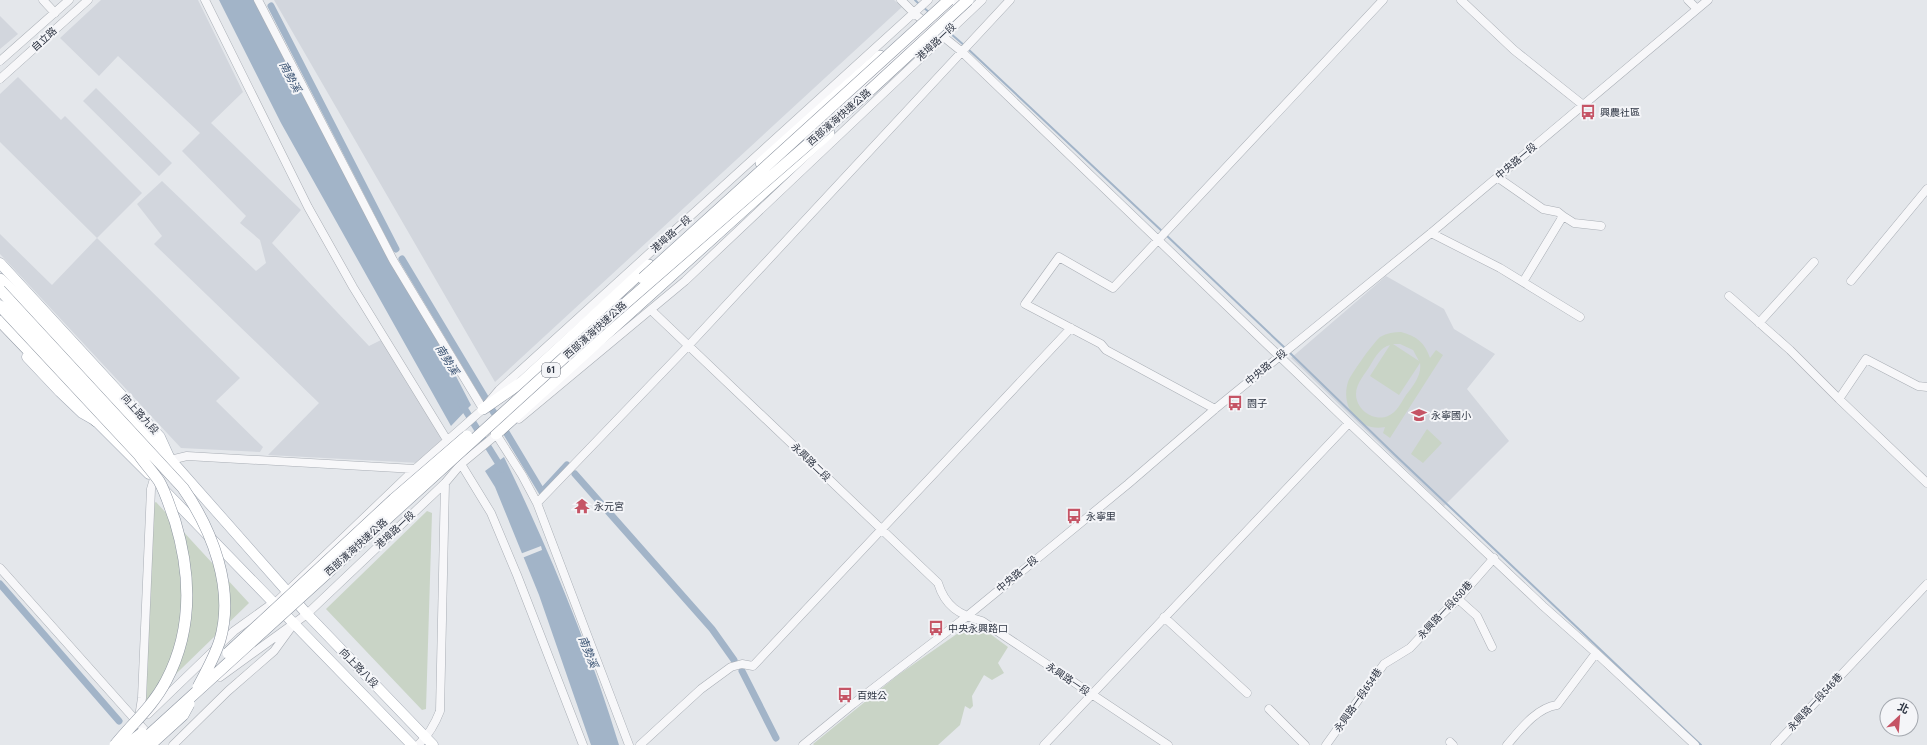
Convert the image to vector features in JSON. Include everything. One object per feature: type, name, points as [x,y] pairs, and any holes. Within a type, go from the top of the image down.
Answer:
[{"type":"highway","name":"西部濱海快速公路","points":[[127,745],[394,499],[500,408],[949,0]]},
{"type":"highway","name":"西部濱海快速公路","points":[[138,745],[589,335],[867,93],[968,0]]},
{"type":"highway","points":[[483,409],[522,382],[867,67],[901,39],[915,31]]},
{"type":"highway","points":[[496,434],[839,124],[867,93]]},
{"type":"highway","points":[[0,283],[37,316],[170,459]]},
{"type":"highway","points":[[0,283],[183,488],[199,512],[216,553],[222,578],[224,599],[220,640],[183,715],[151,742]]},
{"type":"highway","points":[[0,306],[139,455],[159,482],[169,502],[184,556],[188,591],[187,611],[179,650],[166,681],[147,710],[115,745]]},
{"type":"highway","points":[[0,320],[96,421]]},
{"type":"main road","name":"向上路九段","points":[[0,263],[160,437],[170,459],[286,590]]},
{"type":"main road","points":[[0,297],[112,416],[150,449],[170,459]]},
{"type":"main road","points":[[0,327],[60,392],[82,413],[96,421],[273,603]]},
{"type":"main road","points":[[74,375],[96,421]]},
{"type":"main road","name":"向上路八段","points":[[286,590],[426,743]]},
{"type":"main road","name":"向上路八段","points":[[273,603],[412,745]]},
{"type":"street","points":[[43,0],[55,13]]},
{"type":"street","name":"自立路","points":[[0,61],[69,0]]},
{"type":"street","name":"自立路","points":[[0,79],[88,0]]},
{"type":"street","points":[[205,0],[308,207],[353,287],[447,440]]},
{"type":"street","points":[[258,0],[393,260],[483,409]]},
{"type":"street","points":[[902,0],[914,14],[931,25],[961,50],[1349,423],[1494,558],[1543,606],[1695,745]]},
{"type":"street","name":"港埠路一段","points":[[144,745],[151,742],[207,686],[243,644],[273,603],[286,590],[415,469],[483,409],[499,390],[928,0]]},
{"type":"street","name":"港埠路一段","points":[[415,469],[434,466],[469,446],[543,381],[959,0]]},
{"type":"street","name":"港埠路一段","points":[[207,686],[307,614],[445,483],[462,464],[496,434],[530,411],[651,310],[700,266],[982,0]]},
{"type":"street","points":[[537,503],[689,345],[961,50],[1010,0]]},
{"type":"street","points":[[1215,408],[1106,350],[1101,344],[1026,304],[1059,257],[1113,288],[1158,238],[1383,0]]},
{"type":"street","points":[[1461,0],[1514,50],[1583,105]]},
{"type":"street","points":[[1688,0],[1697,9]]},
{"type":"street","name":"中央路一段","points":[[803,745],[853,704],[966,617],[1128,484],[1215,408],[1497,178],[1708,0]]},
{"type":"street","points":[[1497,178],[1543,208],[1558,212],[1574,223],[1601,226]]},
{"type":"street","points":[[1851,281],[1927,188]]},
{"type":"street","points":[[1523,282],[1563,216]]},
{"type":"street","points":[[1431,232],[1500,268],[1580,317]]},
{"type":"street","points":[[1759,323],[1814,262]]},
{"type":"street","points":[[1729,296],[1790,350],[1839,400],[1927,483]]},
{"type":"street","name":"永興路二段","points":[[651,310],[938,583],[941,594],[947,603],[966,617]]},
{"type":"street","points":[[640,745],[701,689],[731,667],[742,664],[753,666],[881,529],[978,429],[1071,328]]},
{"type":"street","points":[[1839,400],[1866,359],[1918,386],[1927,387]]},
{"type":"street","name":"港埠路一段","points":[[496,434],[509,415],[543,381]]},
{"type":"street","points":[[1044,745],[1164,617],[1260,519],[1349,423]]},
{"type":"street","points":[[496,434],[522,475],[537,503],[629,745]]},
{"type":"street","points":[[138,724],[142,698],[151,489],[153,479],[160,465],[170,459],[187,456],[415,469]]},
{"type":"street","points":[[462,464],[490,513],[517,576],[583,745]]},
{"type":"street","points":[[440,745],[426,743],[440,710],[445,483]]},
{"type":"street","name":"永興路一段650巷","points":[[1394,658],[1410,648],[1437,618],[1458,599],[1494,558]]},
{"type":"street","points":[[0,568],[138,724],[151,742],[158,745]]},
{"type":"street","name":"永興路一段546巷","points":[[1775,745],[1927,584]]},
{"type":"street","points":[[1458,599],[1477,616],[1492,647]]},
{"type":"street","name":"港埠路一段","points":[[115,745],[234,631],[273,603]]},
{"type":"street","name":"永興路一段","points":[[966,617],[982,621],[1168,745]]},
{"type":"street","points":[[1164,617],[1247,693]]},
{"type":"street","name":"港埠路一段","points":[[174,745],[228,691],[274,651],[293,624]]},
{"type":"street","points":[[1507,745],[1527,722],[1548,706],[1557,705],[1596,653]]},
{"type":"street","name":"永興路一段654巷","points":[[1326,745],[1384,664],[1394,658]]},
{"type":"street","points":[[1268,709],[1305,745]]},
{"type":"shaded area","points":[[101,0],[198,0],[243,92],[211,123],[301,210],[272,243],[369,346],[381,340],[443,438],[420,463],[268,455],[319,403],[154,244],[162,236],[137,204],[162,181],[256,271],[266,263],[260,240],[240,223],[246,216],[182,151],[200,133],[118,56],[99,76],[60,38]]},
{"type":"shaded area","points":[[274,0],[894,0],[902,7],[495,382]]},
{"type":"shaded area","points":[[0,16],[18,34],[0,49]]},
{"type":"shaded area","points":[[18,77],[61,120],[65,116],[142,193],[97,238],[0,142],[0,94]]},
{"type":"shaded area","points":[[96,88],[172,163],[159,176],[83,101]]},
{"type":"shaded area","points":[[0,234],[52,285],[97,238],[240,378],[216,401],[263,447],[260,452],[181,448],[0,254]]},
{"type":"shaded area","name":"永寧國小","points":[[1386,276],[1444,309],[1454,329],[1495,354],[1467,389],[1509,441],[1444,506],[1291,358]]},
{"type":"green space","points":[[1401,332],[1420,341],[1426,348],[1430,358],[1436,350],[1443,355],[1390,438],[1383,433],[1385,427],[1376,428],[1367,426],[1354,416],[1349,409],[1346,391],[1348,382],[1353,373],[1377,340],[1380,337],[1390,333]],"holes":[[[1393,344],[1400,344],[1413,350],[1419,361]],[[1390,345],[1370,376],[1399,395],[1420,363],[1420,372],[1414,384],[1396,410],[1388,416],[1372,416],[1362,410],[1357,400],[1356,390],[1377,355],[1381,350]]]},
{"type":"green space","points":[[1427,429],[1442,443],[1423,463],[1411,454]]},
{"type":"green space","points":[[156,502],[249,603],[146,703],[143,702],[152,504]]},
{"type":"green space","points":[[427,511],[432,513],[426,709],[422,710],[326,609]]},
{"type":"green space","points":[[974,622],[1008,647],[998,663],[1004,673],[992,680],[984,675],[972,696],[973,706],[970,709],[965,706],[960,725],[938,745],[813,744],[898,675]]},
{"type":"water","points":[[219,0],[260,0],[471,405],[451,426],[281,123]]},
{"type":"water","points":[[504,457],[537,527],[567,599],[595,671],[619,745],[591,745],[539,595],[495,487],[485,471]]},
{"type":"pier","points":[[541,546],[542,550],[522,558],[520,554]]},
{"type":"waterway","points":[[915,0],[919,4]]},
{"type":"waterway","points":[[271,6],[396,249]]},
{"type":"waterway","points":[[923,7],[930,13]]},
{"type":"waterway","points":[[950,33],[965,46]]},
{"type":"waterway","points":[[968,49],[1163,232]]},
{"type":"waterway","points":[[1166,235],[1285,348]]},
{"type":"waterway","points":[[402,259],[486,399]]},
{"type":"waterway","points":[[1289,352],[1394,454],[1701,745]]},
{"type":"waterway","name":"南勢溪","points":[[461,403],[502,469]]},
{"type":"waterway","points":[[490,407],[497,417]]},
{"type":"waterway","points":[[506,432],[542,492],[567,465]]},
{"type":"waterway","points":[[575,474],[712,629],[734,660]]},
{"type":"waterway","points":[[0,584],[119,721]]},
{"type":"waterway","points":[[742,671],[776,738]]},
{"type":"place","name":"興農社區","points":[[1588,112]]},
{"type":"place","name":"園子","points":[[1235,403]]},
{"type":"place","name":"永寧國小","points":[[1419,415]]},
{"type":"place","name":"永元宮","points":[[582,506]]},
{"type":"place","name":"永寧里","points":[[1074,516]]},
{"type":"place","name":"中央永興路口","points":[[936,628]]},
{"type":"place","name":"百姓公","points":[[845,695]]}]
